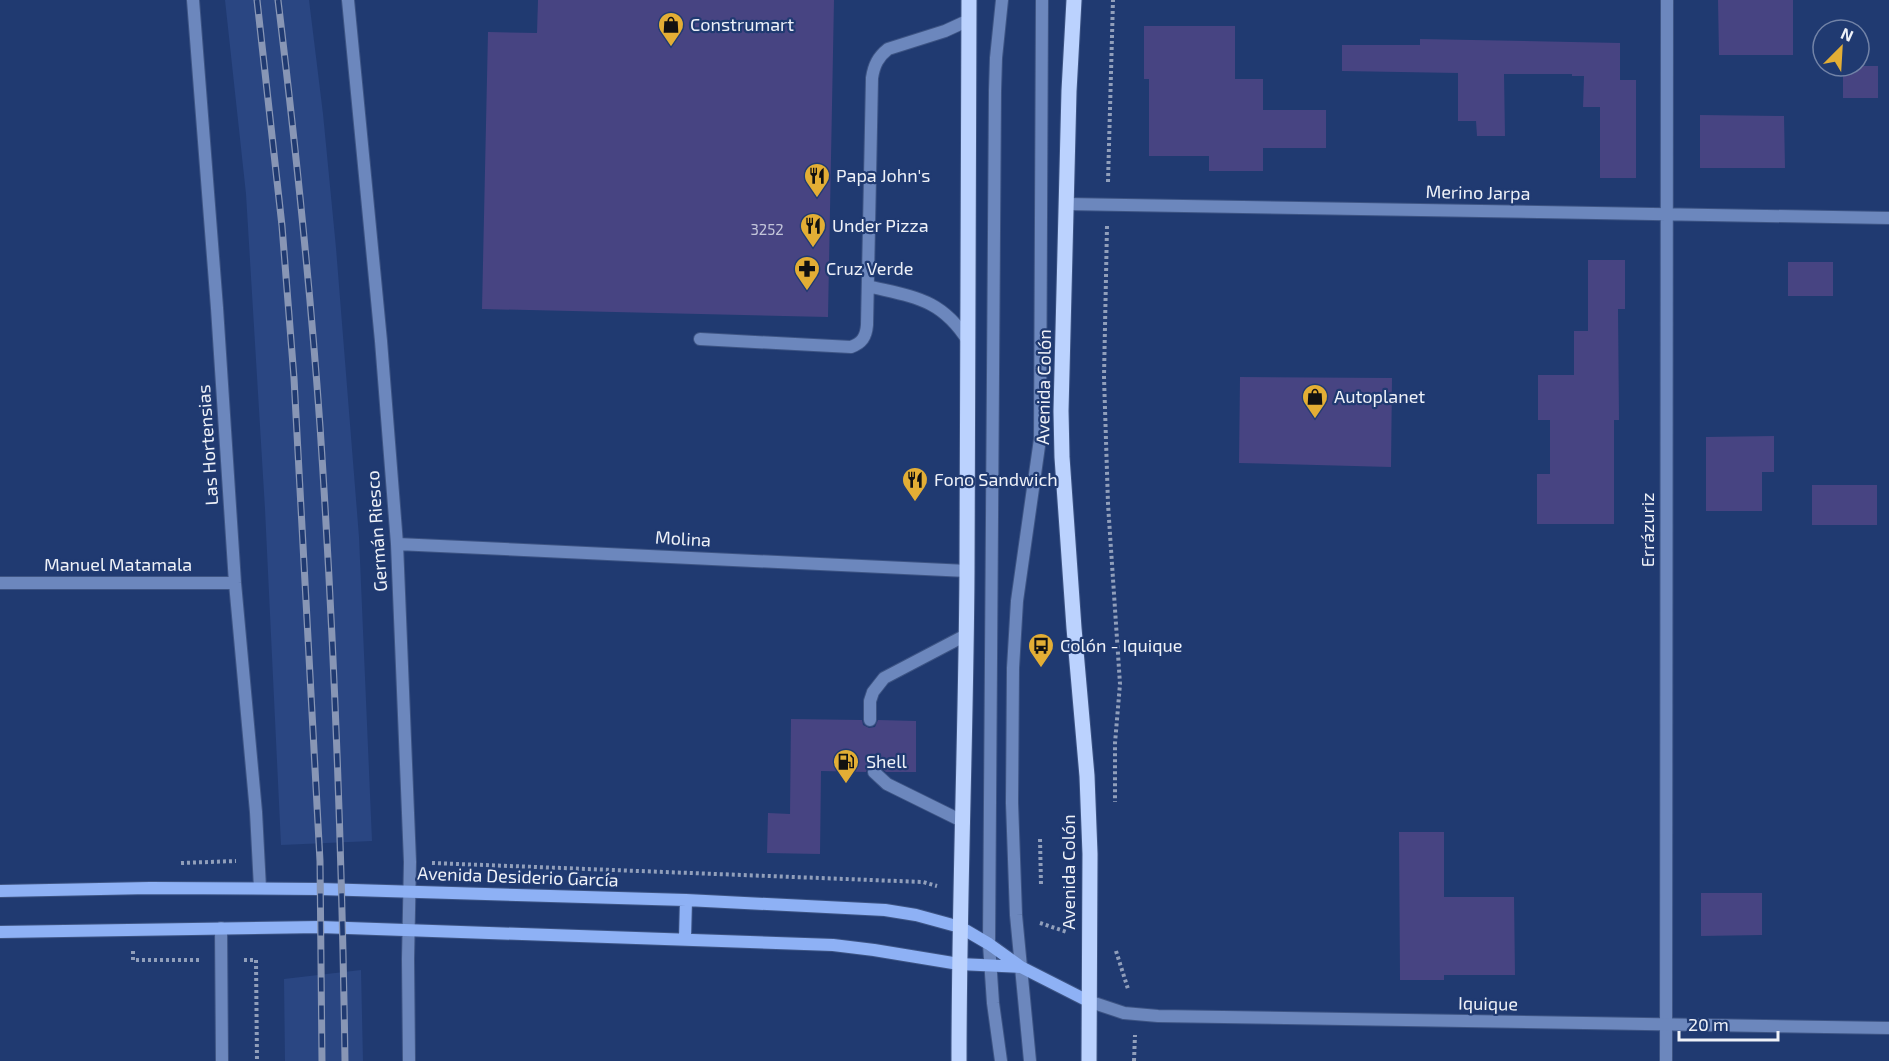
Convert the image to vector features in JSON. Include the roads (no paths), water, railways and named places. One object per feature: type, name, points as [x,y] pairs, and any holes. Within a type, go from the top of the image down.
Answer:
[{"type":"main road","points":[[959,1061],[967,571],[969,0]]},
{"type":"main road","name":"Avenida Colón","points":[[1074,0],[1069,91],[1061,411],[1074,628],[1087,776],[1090,854],[1089,1061]]},
{"type":"main road","name":"Avenida Desiderio García","points":[[0,891],[260,888],[686,900],[875,909],[916,915],[960,927],[989,944],[1021,968],[1088,1001]]},
{"type":"main road","points":[[685,939],[686,900]]},
{"type":"main road","name":"Avenida Desiderio García","points":[[0,932],[320,927],[410,929],[833,945],[959,964],[1021,968]]},
{"type":"street","name":"Las Hortensias","points":[[193,0],[235,583],[248,706],[260,888]]},
{"type":"street","name":"Germán Riesco","points":[[348,0],[379,317],[397,544],[410,862],[409,1061]]},
{"type":"street","points":[[1001,1061],[989,966],[989,944],[995,91],[1002,0]]},
{"type":"street","points":[[1030,1061],[1016,923],[1013,837],[1013,668],[1018,591],[1040,439],[1042,0]]},
{"type":"street","name":"Errázuriz","points":[[1666,1061],[1667,0]]},
{"type":"street","points":[[700,339],[850,347],[863,340],[867,333],[874,66],[888,49],[945,32],[969,20]]},
{"type":"street","name":"Merino Jarpa","points":[[1066,204],[1889,218]]},
{"type":"street","points":[[868,286],[929,302],[950,318],[968,341]]},
{"type":"street","name":"Molina","points":[[397,544],[967,571]]},
{"type":"street","name":"Manuel Matamala","points":[[0,583],[235,583]]},
{"type":"street","points":[[870,720],[870,701],[873,692],[884,678],[966,635]]},
{"type":"street","points":[[874,772],[887,784],[964,822]]},
{"type":"street","points":[[221,928],[222,1061]]},
{"type":"street","name":"Iquique","points":[[1088,1001],[1136,1014],[1665,1026],[1889,1028]]},
{"type":"railway","points":[[257,0],[282,226],[294,378],[320,861],[322,1061]]},
{"type":"railway","points":[[278,0],[302,212],[320,426],[337,743],[345,1061]]},
{"type":"place","name":"Construmart","points":[[671,48]]},
{"type":"place","name":"Papa John's","points":[[817,199]]},
{"type":"place","name":"Under Pizza","points":[[813,249]]},
{"type":"place","name":"Cruz Verde","points":[[807,292]]},
{"type":"place","name":"Autoplanet","points":[[1315,420]]},
{"type":"place","name":"Fono Sandwich","points":[[915,503]]},
{"type":"place","name":"Colón - Iquique","points":[[1041,669]]},
{"type":"place","name":"Shell","points":[[846,785]]}]
